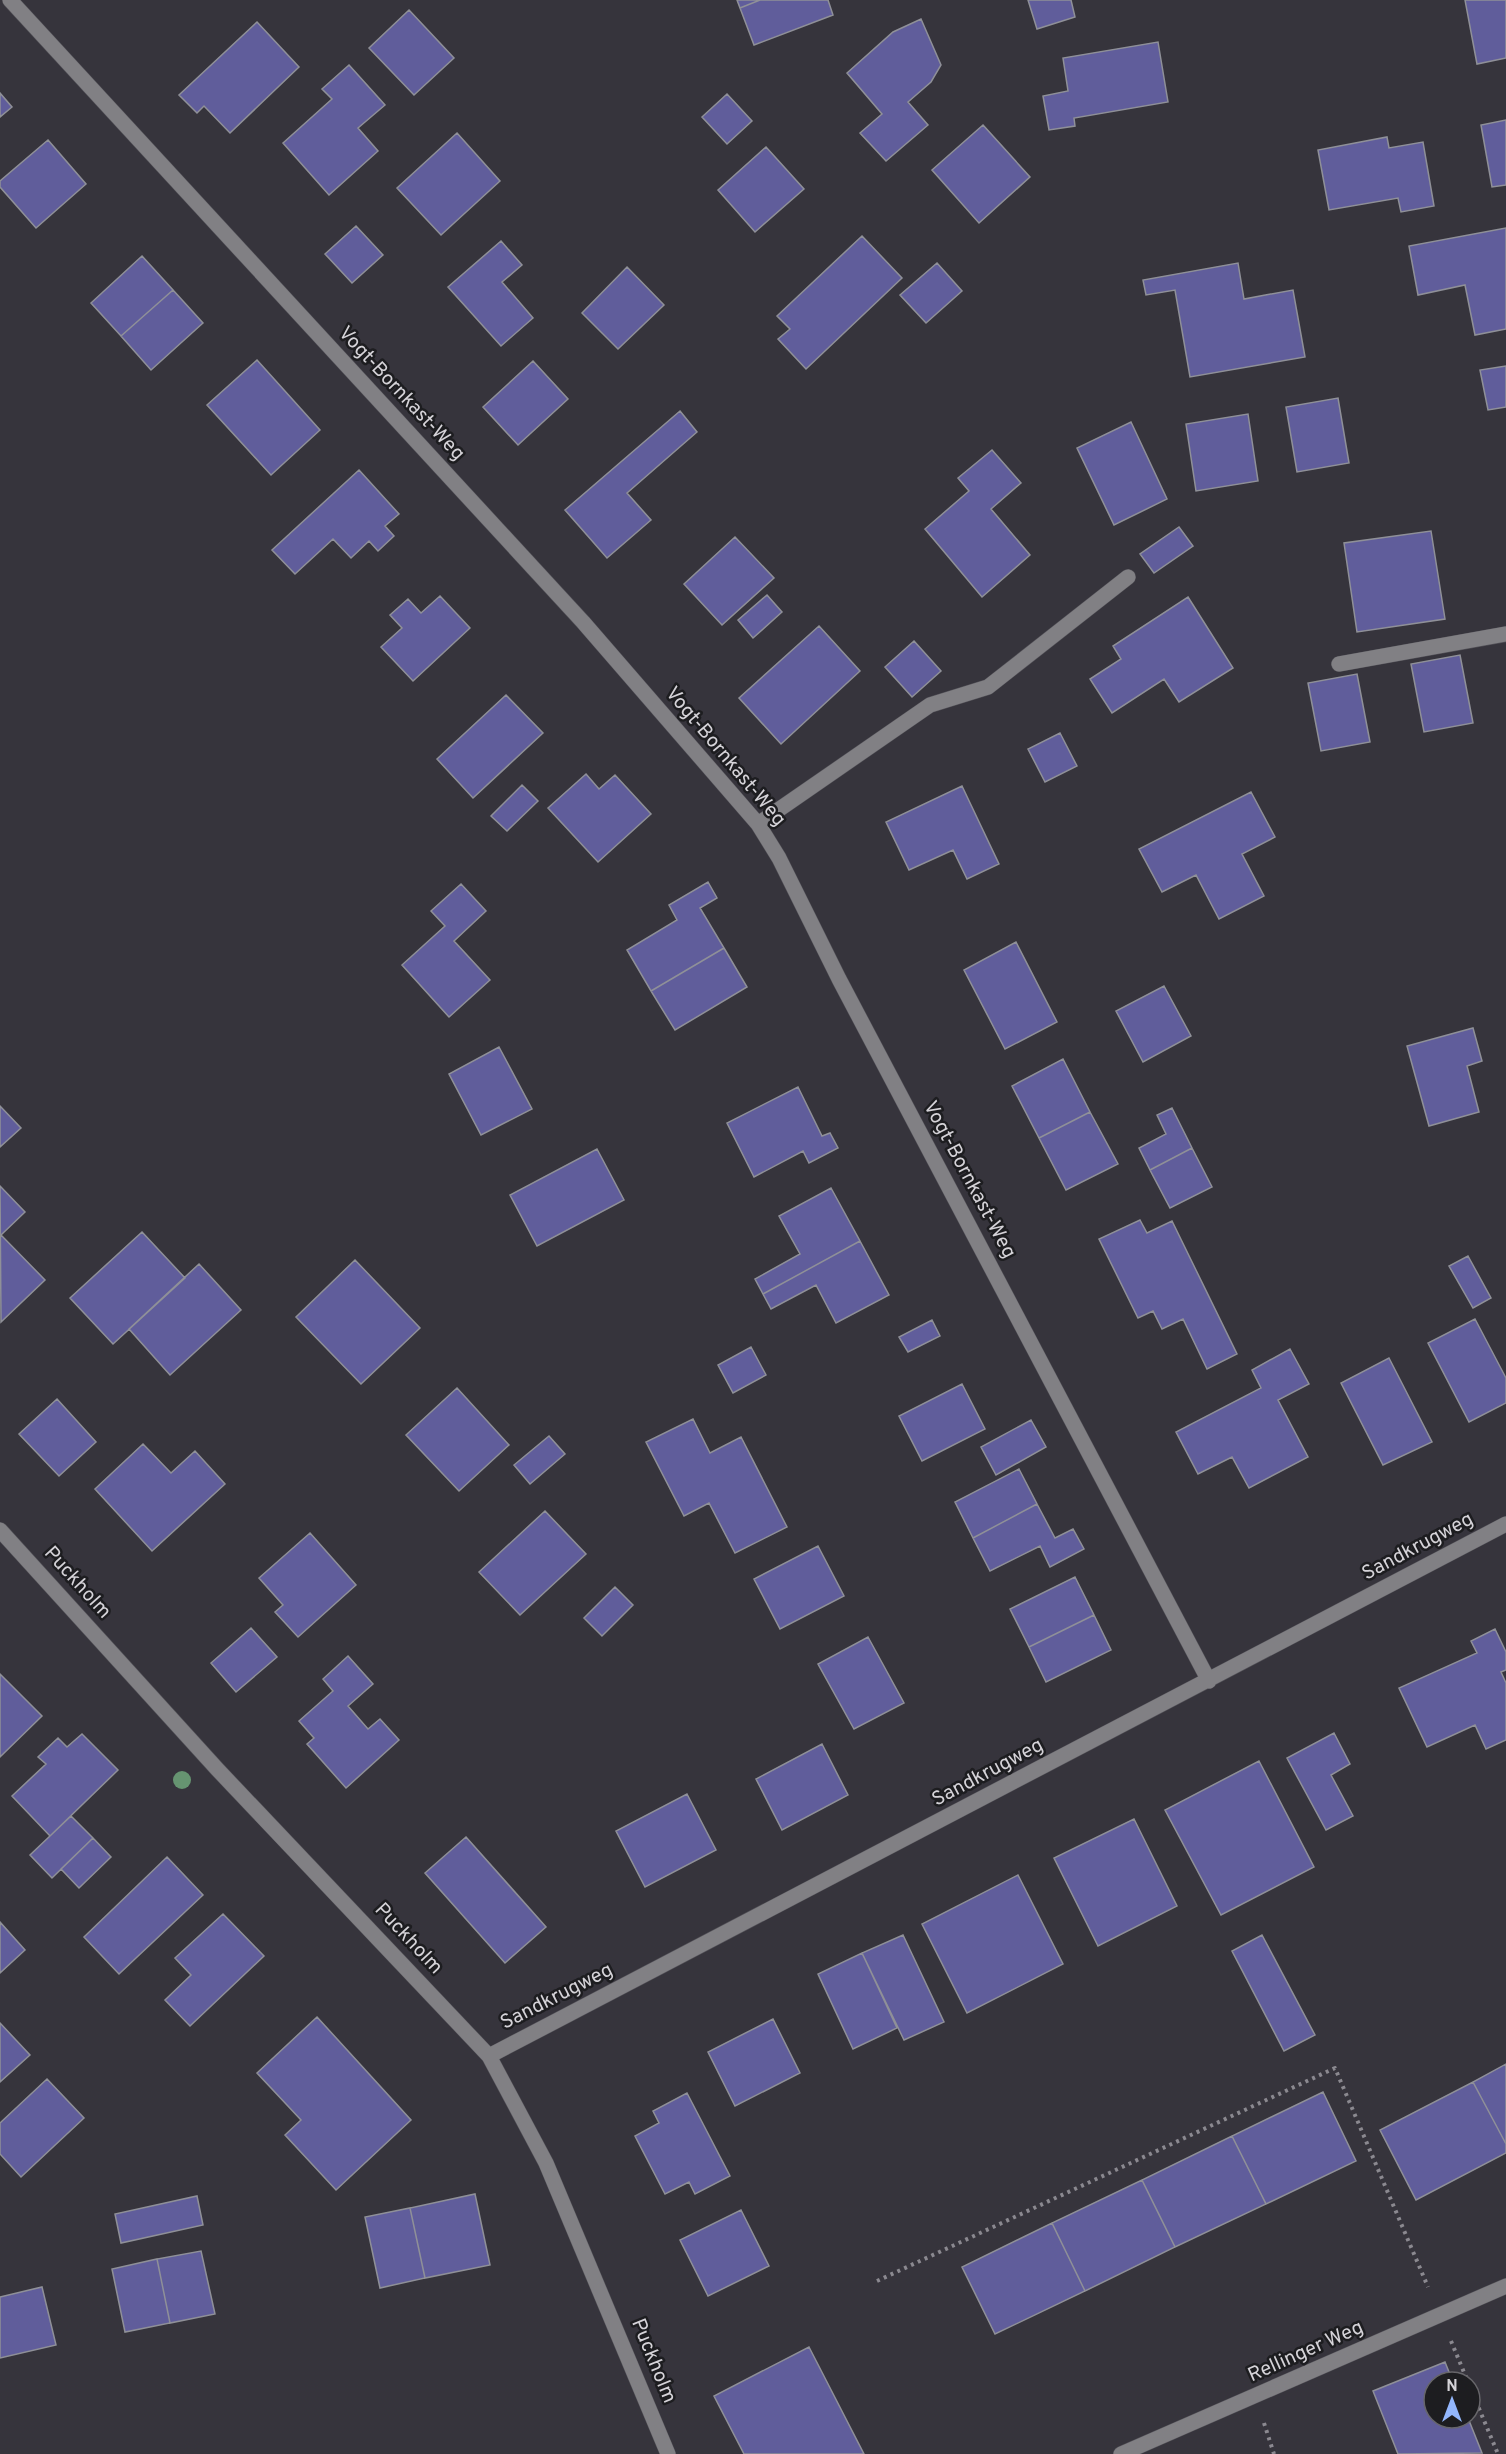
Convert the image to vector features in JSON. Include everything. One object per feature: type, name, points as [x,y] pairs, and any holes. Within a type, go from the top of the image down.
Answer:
[{"type":"street","name":"Vogt-Bornkast-Weg","points":[[10,0],[583,622],[758,824],[779,858],[839,979],[1209,1681]]},
{"type":"street","points":[[758,824],[930,705],[988,687],[1128,577]]},
{"type":"street","points":[[1339,664],[1506,634]]},
{"type":"street","name":"Sandkrugweg","points":[[489,2056],[1506,1524]]},
{"type":"street","name":"Puckholm","points":[[0,1530],[218,1770],[489,2056],[546,2163],[668,2454]]},
{"type":"street","name":"Rellinger Weg","points":[[1121,2454],[1506,2286]]},
{"type":"path","points":[[877,2281],[1335,2068],[1463,2370]]},
{"type":"path","points":[[1482,2416],[1498,2454]]},
{"type":"building","points":[[737,0],[760,0],[740,8]]},
{"type":"building","points":[[760,0],[828,0],[833,15],[754,45],[740,8]]},
{"type":"building","points":[[1028,0],[1071,0],[1075,17],[1037,29]]},
{"type":"building","points":[[1465,0],[1506,0],[1506,58],[1477,64]]},
{"type":"building","points":[[409,10],[454,58],[414,95],[369,48]]},
{"type":"building","points":[[921,19],[941,65],[931,82],[908,102],[928,125],[886,161],[860,133],[882,114],[847,73],[893,32]]},
{"type":"building","points":[[257,22],[299,67],[230,133],[204,106],[197,113],[179,95]]},
{"type":"building","points":[[1158,42],[1168,102],[1074,118],[1075,126],[1049,130],[1043,96],[1068,91],[1063,58]]},
{"type":"building","points":[[349,65],[385,105],[358,128],[378,151],[329,195],[283,143],[332,99],[322,89]]},
{"type":"building","points":[[0,93],[12,107],[0,117]]},
{"type":"building","points":[[727,94],[752,121],[727,144],[702,117]]},
{"type":"building","points":[[1506,120],[1506,185],[1492,187],[1481,125]]},
{"type":"building","points":[[983,125],[1030,177],[979,223],[932,170]]},
{"type":"building","points":[[457,133],[500,181],[441,235],[397,188]]},
{"type":"building","points":[[1387,137],[1389,148],[1423,142],[1434,206],[1401,212],[1398,198],[1329,210],[1318,150]]},
{"type":"building","points":[[48,140],[86,184],[36,228],[0,187],[0,181]]},
{"type":"building","points":[[766,147],[804,189],[755,232],[718,190]]},
{"type":"building","points":[[356,226],[383,255],[352,283],[325,254]]},
{"type":"building","points":[[1506,228],[1506,329],[1475,335],[1465,285],[1418,295],[1409,246]]},
{"type":"building","points":[[862,236],[902,278],[806,369],[778,339],[790,329],[777,316]]},
{"type":"building","points":[[501,241],[522,265],[502,282],[533,318],[501,346],[448,287]]},
{"type":"building","points":[[142,256],[173,290],[121,336],[91,303]]},
{"type":"building","points":[[937,263],[962,291],[926,323],[900,295]]},
{"type":"building","points":[[1238,263],[1244,299],[1293,290],[1305,357],[1190,377],[1175,290],[1146,295],[1143,280]]},
{"type":"building","points":[[627,267],[664,305],[618,349],[582,313]]},
{"type":"building","points":[[173,290],[203,323],[151,370],[121,336]]},
{"type":"building","points":[[257,360],[320,430],[271,475],[207,405]]},
{"type":"building","points":[[533,361],[568,399],[518,445],[483,407]]},
{"type":"building","points":[[1506,366],[1506,407],[1488,410],[1480,370]]},
{"type":"building","points":[[1338,398],[1349,463],[1297,472],[1286,407]]},
{"type":"building","points":[[680,411],[697,432],[627,493],[651,520],[607,558],[565,510]]},
{"type":"building","points":[[1248,414],[1258,481],[1196,491],[1186,424]]},
{"type":"building","points":[[1131,422],[1167,499],[1114,525],[1077,448]]},
{"type":"building","points":[[992,450],[1021,483],[991,509],[1030,555],[982,597],[925,529],[969,491],[958,478]]},
{"type":"building","points":[[359,470],[399,514],[385,526],[394,536],[378,551],[369,541],[351,558],[333,539],[295,574],[272,550]]},
{"type":"building","points":[[1179,527],[1193,546],[1154,573],[1140,554]]},
{"type":"building","points":[[1431,531],[1445,619],[1357,632],[1344,543]]},
{"type":"building","points":[[735,537],[774,578],[722,625],[684,584]]},
{"type":"building","points":[[767,595],[782,612],[753,638],[738,620]]},
{"type":"building","points":[[440,596],[470,628],[413,681],[381,647],[402,628],[390,615],[408,599],[421,613]]},
{"type":"building","points":[[1188,597],[1233,668],[1179,702],[1164,679],[1112,713],[1090,679],[1121,659],[1113,646]]},
{"type":"building","points":[[819,626],[860,671],[781,744],[739,698]]},
{"type":"building","points":[[914,641],[941,671],[912,697],[885,667]]},
{"type":"building","points":[[1460,655],[1473,723],[1424,732],[1411,664]]},
{"type":"building","points":[[1357,674],[1370,742],[1321,751],[1308,683]]},
{"type":"building","points":[[506,695],[543,733],[473,798],[437,759]]},
{"type":"building","points":[[1060,733],[1077,766],[1045,782],[1028,749]]},
{"type":"building","points":[[586,774],[599,789],[615,775],[651,814],[598,862],[548,808]]},
{"type":"building","points":[[522,785],[538,801],[507,831],[491,816]]},
{"type":"building","points":[[962,786],[999,864],[967,879],[953,850],[909,870],[886,822]]},
{"type":"building","points":[[1251,792],[1275,837],[1242,854],[1264,896],[1219,919],[1196,875],[1162,892],[1139,849]]},
{"type":"building","points":[[708,882],[717,898],[700,908],[724,948],[651,991],[627,950],[677,920],[669,905]]},
{"type":"building","points":[[461,884],[486,911],[454,941],[490,980],[449,1017],[402,965],[445,926],[431,911]]},
{"type":"building","points":[[1016,942],[1057,1022],[1005,1049],[964,970]]},
{"type":"building","points":[[724,948],[747,987],[675,1030],[651,991]]},
{"type":"building","points":[[1164,986],[1191,1036],[1143,1062],[1116,1011]]},
{"type":"building","points":[[1473,1028],[1482,1061],[1467,1066],[1479,1112],[1429,1126],[1407,1046]]},
{"type":"building","points":[[499,1047],[532,1109],[481,1135],[449,1074]]},
{"type":"building","points":[[1063,1059],[1090,1112],[1039,1138],[1012,1086]]},
{"type":"building","points":[[798,1087],[822,1136],[830,1133],[838,1148],[809,1163],[803,1151],[754,1177],[727,1123]]},
{"type":"building","points":[[0,1106],[21,1128],[0,1147]]},
{"type":"building","points":[[1172,1108],[1192,1148],[1150,1170],[1139,1148],[1166,1134],[1157,1115]]},
{"type":"building","points":[[1090,1112],[1118,1164],[1066,1190],[1039,1138]]},
{"type":"building","points":[[1192,1148],[1212,1187],[1170,1208],[1150,1170]]},
{"type":"building","points":[[597,1149],[624,1200],[537,1246],[510,1195]]},
{"type":"building","points":[[0,1186],[25,1212],[1,1235],[45,1280],[1,1322]]},
{"type":"building","points":[[831,1188],[860,1241],[763,1294],[755,1279],[800,1254],[779,1216]]},
{"type":"building","points":[[1140,1220],[1147,1233],[1172,1221],[1237,1354],[1207,1369],[1183,1319],[1162,1329],[1153,1311],[1138,1318],[1099,1239]]},
{"type":"building","points":[[142,1232],[185,1278],[113,1344],[70,1298]]},
{"type":"building","points":[[860,1241],[889,1295],[836,1323],[816,1285],[771,1309],[763,1294]]},
{"type":"building","points":[[1468,1256],[1491,1298],[1473,1308],[1449,1266]]},
{"type":"building","points":[[355,1260],[420,1328],[361,1384],[296,1317]]},
{"type":"building","points":[[199,1264],[241,1310],[170,1375],[129,1329]]},
{"type":"building","points":[[1475,1319],[1506,1378],[1506,1403],[1469,1422],[1428,1343]]},
{"type":"building","points":[[932,1320],[940,1336],[908,1352],[899,1337]]},
{"type":"building","points":[[751,1347],[766,1375],[733,1393],[718,1365]]},
{"type":"building","points":[[1290,1349],[1309,1384],[1278,1400],[1308,1457],[1249,1488],[1232,1457],[1198,1474],[1176,1432],[1261,1388],[1252,1370]]},
{"type":"building","points":[[1389,1358],[1432,1442],[1383,1465],[1341,1383]]},
{"type":"building","points":[[962,1384],[985,1429],[922,1461],[899,1416]]},
{"type":"building","points":[[457,1388],[509,1445],[459,1491],[406,1435]]},
{"type":"building","points":[[57,1399],[96,1442],[59,1476],[19,1434]]},
{"type":"building","points":[[693,1419],[710,1453],[741,1437],[787,1527],[735,1553],[709,1503],[684,1516],[646,1442]]},
{"type":"building","points":[[1031,1420],[1046,1447],[996,1475],[981,1447]]},
{"type":"building","points":[[549,1436],[565,1454],[530,1484],[514,1465]]},
{"type":"building","points":[[143,1444],[171,1473],[195,1451],[225,1484],[152,1551],[95,1489]]},
{"type":"building","points":[[1019,1469],[1037,1504],[973,1538],[955,1502]]},
{"type":"building","points":[[1037,1504],[1055,1538],[1073,1529],[1084,1549],[1050,1567],[1040,1546],[990,1571],[973,1538]]},
{"type":"building","points":[[545,1511],[586,1554],[520,1615],[479,1572]]},
{"type":"building","points":[[310,1533],[356,1585],[298,1637],[275,1612],[283,1605],[259,1578]]},
{"type":"building","points":[[818,1546],[844,1596],[780,1629],[754,1579]]},
{"type":"building","points":[[1075,1577],[1094,1615],[1029,1647],[1010,1609]]},
{"type":"building","points":[[615,1587],[633,1605],[602,1636],[584,1618]]},
{"type":"building","points":[[1094,1615],[1111,1650],[1046,1682],[1029,1647]]},
{"type":"building","points":[[251,1628],[277,1657],[236,1692],[211,1663]]},
{"type":"building","points":[[1495,1629],[1506,1652],[1506,1670],[1501,1672],[1506,1683],[1506,1740],[1486,1749],[1475,1725],[1427,1747],[1399,1688],[1477,1653],[1471,1641]]},
{"type":"building","points":[[868,1637],[904,1703],[854,1729],[818,1664]]},
{"type":"building","points":[[348,1656],[373,1684],[348,1706],[368,1729],[380,1719],[399,1740],[346,1788],[307,1744],[314,1738],[299,1721],[333,1691],[323,1679]]},
{"type":"building","points":[[0,1674],[42,1716],[0,1757]]},
{"type":"building","points":[[1334,1733],[1350,1764],[1331,1775],[1353,1816],[1326,1830],[1287,1758]]},
{"type":"building","points":[[82,1734],[118,1770],[50,1836],[12,1796],[46,1764],[38,1757],[58,1738],[67,1747]]},
{"type":"building","points":[[822,1744],[848,1795],[782,1830],[756,1779]]},
{"type":"building","points":[[1259,1761],[1314,1867],[1221,1915],[1165,1810]]},
{"type":"building","points":[[687,1794],[716,1850],[645,1887],[616,1831]]},
{"type":"building","points":[[71,1816],[93,1838],[52,1878],[30,1855]]},
{"type":"building","points":[[1134,1819],[1177,1906],[1098,1946],[1054,1858]]},
{"type":"building","points":[[466,1837],[546,1927],[505,1963],[425,1873]]},
{"type":"building","points":[[93,1838],[111,1857],[79,1888],[61,1869]]},
{"type":"building","points":[[167,1857],[203,1895],[119,1974],[84,1937]]},
{"type":"building","points":[[1018,1875],[1063,1964],[967,2013],[922,1924]]},
{"type":"building","points":[[223,1914],[264,1956],[190,2026],[165,2000],[191,1975],[175,1958]]},
{"type":"building","points":[[0,1922],[25,1950],[0,1973]]},
{"type":"building","points":[[903,1935],[944,2022],[904,2040],[862,1953]]},
{"type":"building","points":[[1262,1935],[1315,2035],[1284,2051],[1232,1951]]},
{"type":"building","points":[[862,1953],[897,2028],[853,2049],[818,1974]]},
{"type":"building","points":[[317,2017],[411,2120],[336,2190],[285,2135],[301,2120],[257,2073]]},
{"type":"building","points":[[773,2019],[800,2073],[735,2106],[708,2052]]},
{"type":"building","points":[[0,2023],[30,2055],[0,2082]]},
{"type":"building","points":[[1506,2064],[1506,2144],[1473,2082]]},
{"type":"building","points":[[47,2079],[84,2118],[21,2177],[0,2154],[0,2123]]},
{"type":"building","points":[[1473,2082],[1506,2144],[1506,2153],[1416,2200],[1380,2130]]},
{"type":"building","points":[[1323,2092],[1356,2161],[1266,2204],[1232,2136]]},
{"type":"building","points":[[687,2093],[730,2176],[695,2194],[689,2182],[665,2194],[635,2136],[659,2123],[653,2111]]},
{"type":"building","points":[[1232,2136],[1266,2204],[1175,2247],[1142,2180]]},
{"type":"building","points":[[1142,2180],[1175,2247],[1085,2291],[1052,2223]]},
{"type":"building","points":[[475,2194],[490,2265],[425,2278],[410,2208]]},
{"type":"building","points":[[197,2196],[203,2225],[121,2243],[115,2214]]},
{"type":"building","points":[[410,2208],[425,2278],[380,2288],[365,2217]]},
{"type":"building","points":[[741,2210],[769,2266],[708,2296],[680,2240]]},
{"type":"building","points":[[1052,2223],[1085,2291],[995,2334],[962,2267]]},
{"type":"building","points":[[201,2251],[215,2314],[170,2323],[157,2259]]},
{"type":"building","points":[[157,2259],[170,2323],[125,2332],[112,2269]]},
{"type":"building","points":[[42,2287],[56,2345],[0,2358],[0,2297]]},
{"type":"building","points":[[809,2347],[864,2454],[744,2454],[714,2396]]},
{"type":"building","points":[[1445,2362],[1448,2370],[1425,2370]]},
{"type":"building","points":[[1422,2371],[1422,2430],[1473,2430],[1482,2453],[1398,2454],[1373,2391]]}]
